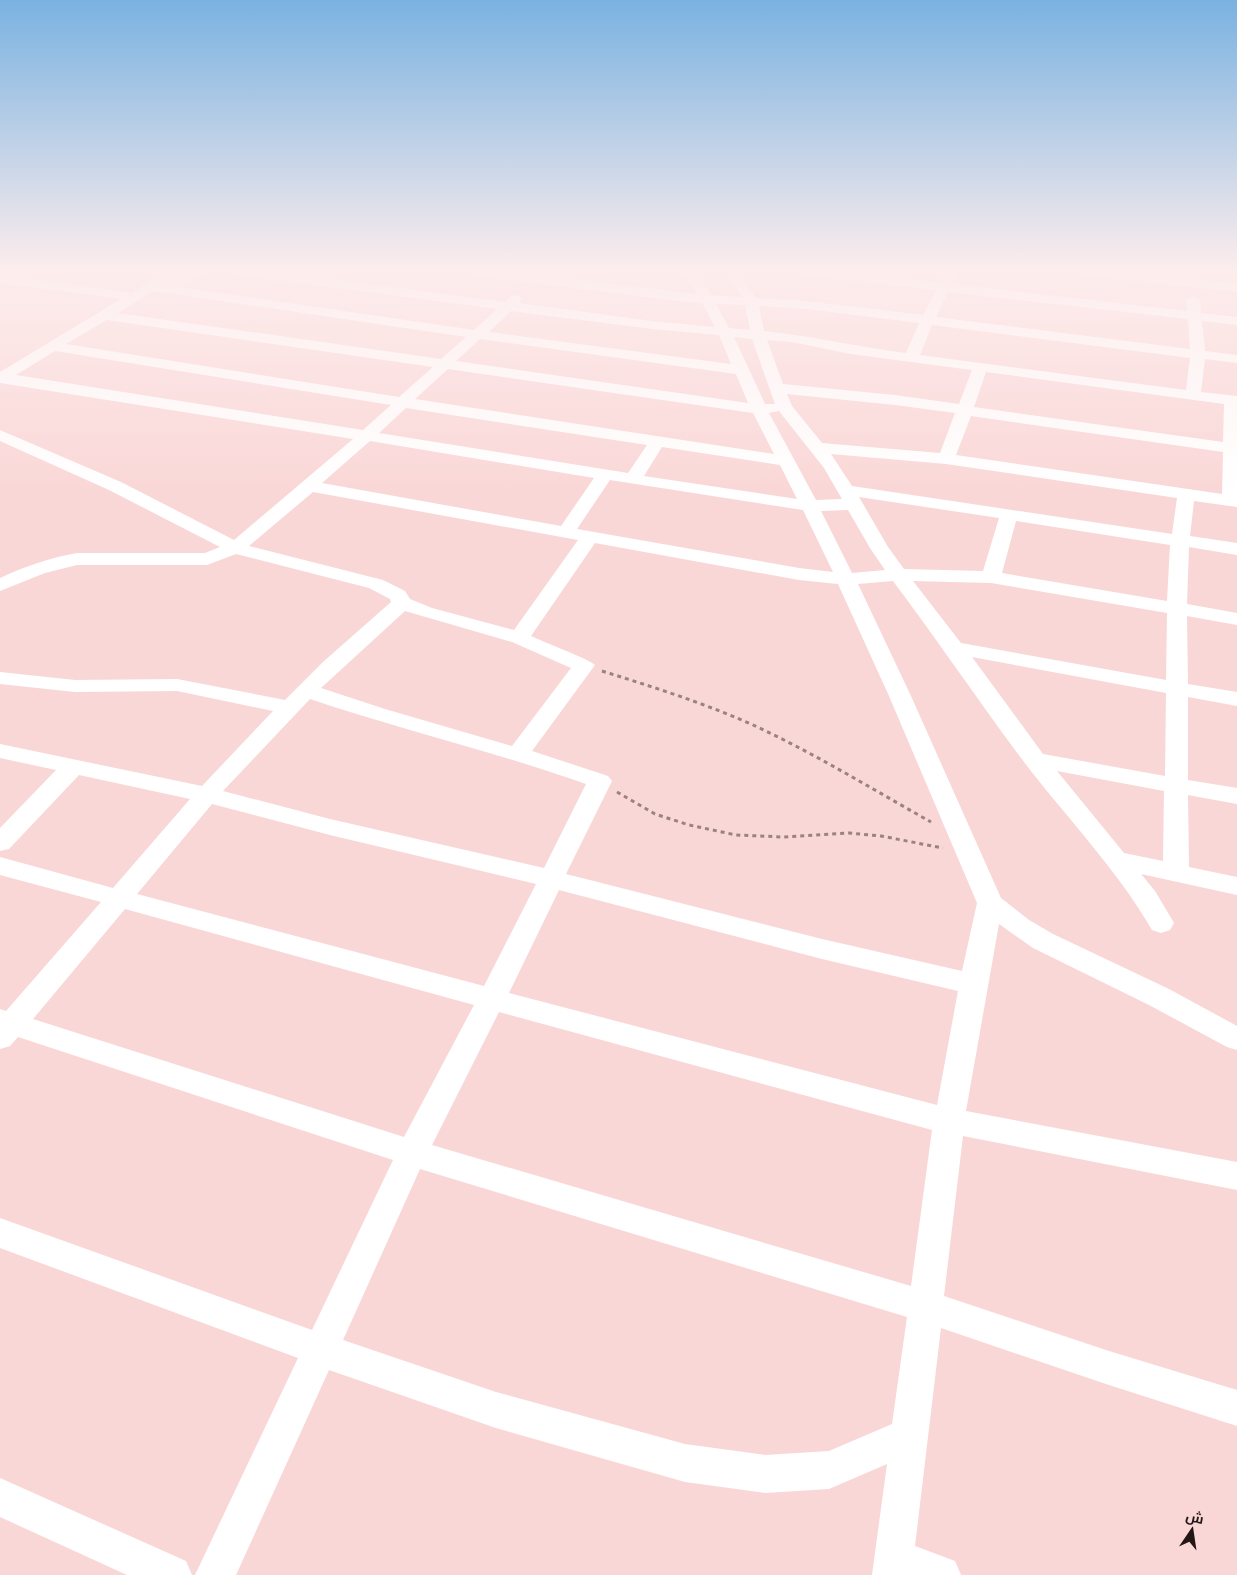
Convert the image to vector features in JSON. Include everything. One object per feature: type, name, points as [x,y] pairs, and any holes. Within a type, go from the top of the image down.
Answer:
[{"type":"street","points":[[309,344],[759,409],[784,407]]},
{"type":"street","points":[[0,584],[44,566],[77,559],[207,559],[235,548],[366,436],[466,344]]},
{"type":"street","points":[[544,344],[744,376],[776,385],[1234,448]]},
{"type":"street","points":[[730,344],[759,409],[810,506],[845,579],[967,846],[990,903],[1020,927],[1043,941],[1237,1039]]},
{"type":"street","points":[[761,344],[784,407],[793,420],[819,448],[879,548],[1035,760],[1118,860],[1146,897],[1161,923]]},
{"type":"street","points":[[819,448],[946,459],[1234,502],[1235,400],[851,350],[824,344]]},
{"type":"street","points":[[912,357],[917,344]]},
{"type":"street","points":[[1122,344],[1237,359]]},
{"type":"street","points":[[1193,395],[1198,354],[1197,344]]},
{"type":"street","points":[[1,377],[52,346],[277,383],[786,461]]},
{"type":"street","points":[[946,459],[963,410],[981,367]]},
{"type":"street","points":[[1,377],[605,476],[810,506],[849,497],[1009,514],[1237,549]]},
{"type":"street","points":[[0,435],[115,486],[235,548],[376,584],[398,595],[402,603],[425,612],[519,638],[584,665],[516,755]]},
{"type":"street","points":[[633,479],[657,442]]},
{"type":"street","points":[[566,532],[605,476]]},
{"type":"street","points":[[309,486],[800,574],[845,579],[898,575],[990,577],[1237,619]]},
{"type":"street","points":[[1176,873],[1177,609],[1180,540],[1186,495]]},
{"type":"street","points":[[990,577],[1009,514]]},
{"type":"street","points":[[519,638],[590,536]]},
{"type":"street","points":[[402,603],[330,666],[207,795],[119,899],[4,1027],[412,1153],[925,1306],[1109,1368],[1237,1408]]},
{"type":"street","points":[[954,648],[1237,698]]},
{"type":"street","points":[[0,678],[75,686],[177,685],[289,708]]},
{"type":"street","points":[[215,1575],[412,1153],[600,781],[560,767],[386,717],[306,690]]},
{"type":"street","points":[[0,751],[207,795],[330,827],[552,878],[822,949],[973,984]]},
{"type":"street","points":[[1035,760],[1237,796]]},
{"type":"street","points":[[0,843],[73,767]]},
{"type":"street","points":[[1118,860],[1237,886]]},
{"type":"street","points":[[0,866],[823,1089],[949,1121],[1237,1176]]},
{"type":"street","points":[[941,1575],[893,1567],[949,1121],[973,984],[990,903]]},
{"type":"street","points":[[0,1233],[321,1350],[496,1410],[685,1464],[765,1474],[829,1470],[909,1436]]},
{"type":"street","points":[[0,1498],[172,1575]]},
{"type":"path","points":[[584,665],[649,685],[727,714],[758,728],[830,764],[967,846]]},
{"type":"path","points":[[600,781],[654,814],[688,825],[736,835],[783,837],[849,833],[967,846]]}]
